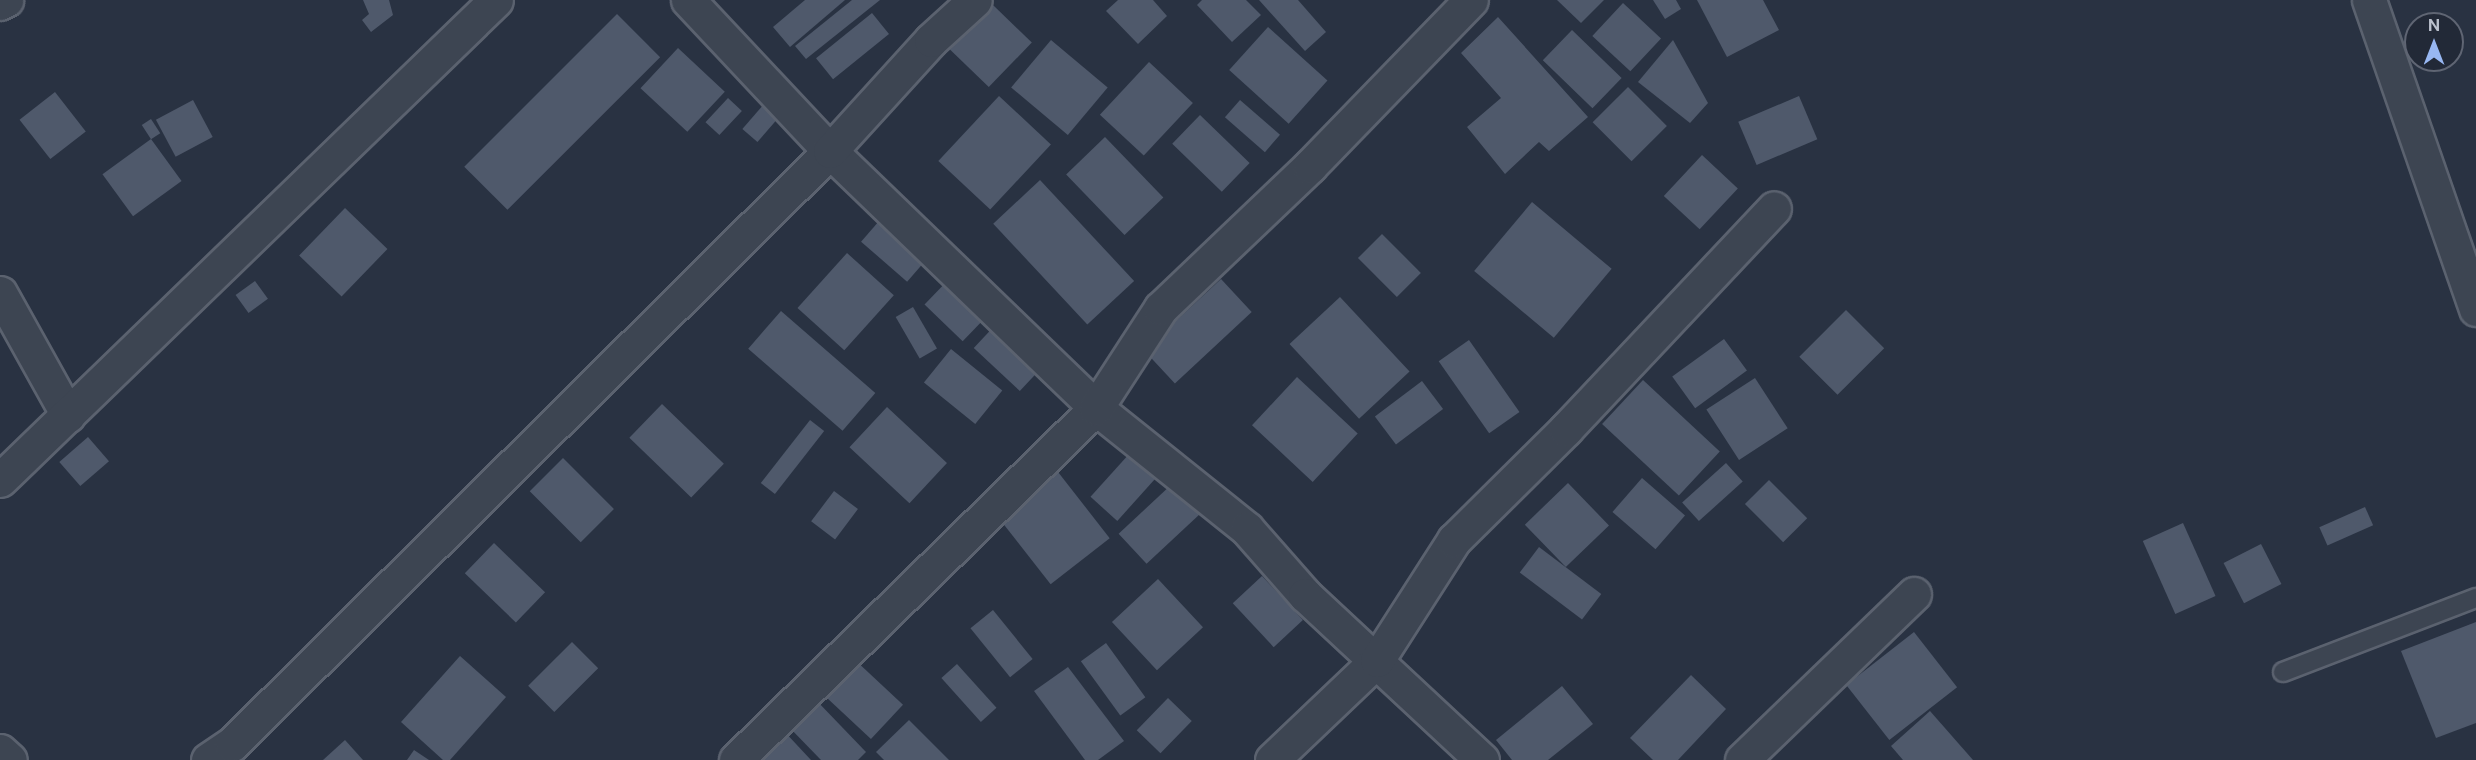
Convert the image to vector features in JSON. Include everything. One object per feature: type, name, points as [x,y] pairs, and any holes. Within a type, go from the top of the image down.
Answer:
[{"type":"street","points":[[0,3],[6,0]]},
{"type":"street","points":[[0,480],[496,0]]},
{"type":"street","points":[[688,0],[830,151],[1096,408],[1247,529],[1305,595],[1482,760]]},
{"type":"street","points":[[208,760],[232,744],[830,151],[931,40],[975,0]]},
{"type":"street","points":[[736,760],[1096,408],[1161,308],[1310,166],[1471,0]]},
{"type":"street","points":[[2369,0],[2476,309]]},
{"type":"street","points":[[1272,760],[1377,660],[1454,540],[1574,420],[1774,208]]},
{"type":"street","points":[[0,293],[68,415]]},
{"type":"street","points":[[1742,760],[1914,594]]},
{"type":"street","points":[[0,750],[10,760]]},
{"type":"lane","points":[[2283,672],[2476,598]]},
{"type":"building","points":[[363,0],[389,0],[393,15],[371,32],[362,20],[369,14]]},
{"type":"building","points":[[805,0],[845,0],[790,47],[773,27]]},
{"type":"building","points":[[852,0],[880,0],[806,59],[795,46]]},
{"type":"building","points":[[1118,0],[1153,0],[1167,16],[1138,44],[1106,11]]},
{"type":"building","points":[[1202,0],[1246,0],[1261,15],[1232,42],[1197,5]]},
{"type":"building","points":[[1259,0],[1298,0],[1326,32],[1305,51]]},
{"type":"building","points":[[1557,0],[1604,0],[1581,23]]},
{"type":"building","points":[[1653,0],[1676,0],[1681,9],[1665,19]]},
{"type":"building","points":[[1697,0],[1763,0],[1779,30],[1727,57]]},
{"type":"building","points":[[1623,3],[1661,38],[1630,71],[1592,36]]},
{"type":"building","points":[[993,5],[1032,43],[989,87],[950,50]]},
{"type":"building","points":[[872,13],[889,34],[833,79],[816,58]]},
{"type":"building","points":[[617,14],[660,57],[507,210],[464,167]]},
{"type":"building","points":[[1498,17],[1588,117],[1549,151],[1539,142],[1505,174],[1467,127],[1501,98],[1461,53]]},
{"type":"building","points":[[1268,27],[1327,81],[1289,124],[1229,70]]},
{"type":"building","points":[[1572,30],[1622,78],[1592,108],[1543,60]]},
{"type":"building","points":[[1051,40],[1108,88],[1068,135],[1011,87]]},
{"type":"building","points":[[1673,40],[1708,103],[1690,123],[1638,82]]},
{"type":"building","points":[[678,48],[725,92],[687,132],[640,88]]},
{"type":"building","points":[[1149,62],[1193,103],[1144,156],[1100,115]]},
{"type":"building","points":[[1628,87],[1667,126],[1632,161],[1593,122]]},
{"type":"building","points":[[55,92],[86,131],[50,159],[20,120]]},
{"type":"building","points":[[999,96],[1051,144],[990,210],[938,161]]},
{"type":"building","points":[[1799,96],[1817,139],[1757,165],[1738,122]]},
{"type":"building","points":[[728,98],[742,111],[719,135],[705,122]]},
{"type":"building","points":[[193,100],[213,137],[176,157],[156,120]]},
{"type":"building","points":[[1240,100],[1280,135],[1265,152],[1225,117]]},
{"type":"building","points":[[764,104],[779,117],[757,142],[742,129]]},
{"type":"building","points":[[1200,115],[1250,163],[1222,192],[1172,144]]},
{"type":"building","points":[[151,119],[160,133],[151,139],[142,125]]},
{"type":"building","points":[[1105,137],[1163,197],[1125,235],[1066,175]]},
{"type":"building","points":[[151,139],[182,181],[133,216],[102,174]]},
{"type":"building","points":[[1702,155],[1738,188],[1700,229],[1664,196]]},
{"type":"building","points":[[1040,180],[1134,281],[1087,325],[993,224]]},
{"type":"building","points":[[1532,202],[1612,269],[1554,338],[1474,271]]},
{"type":"building","points":[[345,208],[387,249],[342,296],[299,255]]},
{"type":"building","points":[[886,213],[932,253],[907,282],[861,242]]},
{"type":"building","points":[[1382,234],[1421,273],[1397,297],[1358,258]]},
{"type":"building","points":[[847,253],[894,295],[844,350],[797,308]]},
{"type":"building","points":[[953,275],[991,312],[963,341],[925,304]]},
{"type":"building","points":[[1221,279],[1252,312],[1175,384],[1144,351]]},
{"type":"building","points":[[255,281],[268,299],[249,313],[236,295]]},
{"type":"building","points":[[1340,297],[1410,372],[1359,419],[1290,344]]},
{"type":"building","points":[[913,307],[937,349],[920,359],[896,317]]},
{"type":"building","points":[[1846,310],[1884,348],[1838,395],[1799,357]]},
{"type":"building","points":[[781,311],[875,393],[843,431],[748,349]]},
{"type":"building","points":[[999,321],[1045,364],[1020,391],[974,348]]},
{"type":"building","points":[[1724,339],[1747,371],[1695,408],[1672,377]]},
{"type":"building","points":[[1469,340],[1519,412],[1489,433],[1439,361]]},
{"type":"building","points":[[951,349],[1002,391],[975,424],[924,382]]},
{"type":"building","points":[[1297,377],[1358,434],[1313,482],[1252,425]]},
{"type":"building","points":[[1755,378],[1788,428],[1739,460],[1706,410]]},
{"type":"building","points":[[1643,380],[1720,452],[1679,495],[1602,424]]},
{"type":"building","points":[[1422,381],[1443,409],[1396,444],[1375,417]]},
{"type":"building","points":[[662,404],[724,464],[691,498],[629,438]]},
{"type":"building","points":[[887,407],[947,463],[909,503],[849,447]]},
{"type":"building","points":[[810,420],[824,431],[775,494],[761,483]]},
{"type":"building","points":[[88,437],[109,461],[80,486],[59,462]]},
{"type":"building","points":[[1130,453],[1157,477],[1117,521],[1091,497]]},
{"type":"building","points":[[563,458],[614,509],[581,542],[530,491]]},
{"type":"building","points":[[1726,463],[1743,482],[1699,521],[1682,502]]},
{"type":"building","points":[[1058,472],[1110,538],[1051,584],[999,518]]},
{"type":"building","points":[[1642,478],[1685,515],[1655,549],[1612,512]]},
{"type":"building","points":[[1769,480],[1807,518],[1783,542],[1745,504]]},
{"type":"building","points":[[1568,483],[1609,525],[1566,567],[1525,525]]},
{"type":"building","points":[[1172,484],[1200,514],[1147,564],[1119,534]]},
{"type":"building","points":[[834,491],[858,509],[835,539],[811,521]]},
{"type":"building","points":[[2365,507],[2373,525],[2327,546],[2319,527]]},
{"type":"building","points":[[2183,523],[2216,596],[2175,614],[2143,541]]},
{"type":"building","points":[[494,543],[545,592],[516,623],[465,573]]},
{"type":"building","points":[[2261,544],[2281,584],[2244,603],[2224,563]]},
{"type":"building","points":[[1539,547],[1601,594],[1582,619],[1520,573]]},
{"type":"building","points":[[1262,576],[1303,620],[1274,647],[1233,603]]},
{"type":"building","points":[[1158,579],[1203,627],[1157,670],[1112,622]]},
{"type":"building","points":[[993,610],[1033,659],[1010,677],[970,628]]},
{"type":"building","points":[[2476,622],[2476,723],[2436,738],[2401,651]]},
{"type":"building","points":[[1914,632],[1957,687],[1889,740],[1846,685]]},
{"type":"building","points":[[572,642],[598,668],[554,712],[528,686]]},
{"type":"building","points":[[1106,643],[1145,697],[1120,715],[1081,661]]},
{"type":"building","points":[[460,656],[506,697],[450,760],[443,760],[401,722]]},
{"type":"building","points":[[854,659],[903,705],[871,739],[822,693]]},
{"type":"building","points":[[957,664],[996,708],[981,722],[941,678]]},
{"type":"building","points":[[1068,667],[1124,741],[1098,760],[1085,760],[1034,691]]},
{"type":"building","points":[[1691,675],[1726,709],[1678,760],[1653,760],[1630,738]]},
{"type":"building","points":[[1562,686],[1593,724],[1548,760],[1512,760],[1496,740]]},
{"type":"building","points":[[1168,698],[1192,721],[1160,753],[1137,730]]},
{"type":"building","points":[[815,699],[866,752],[858,760],[821,760],[787,725]]},
{"type":"building","points":[[1930,711],[1973,760],[1903,760],[1891,746]]},
{"type":"building","points":[[909,720],[949,760],[884,760],[876,752]]},
{"type":"building","points":[[782,729],[811,760],[749,760]]},
{"type":"building","points":[[345,740],[363,760],[323,760]]},
{"type":"building","points":[[414,750],[429,760],[407,760]]}]
